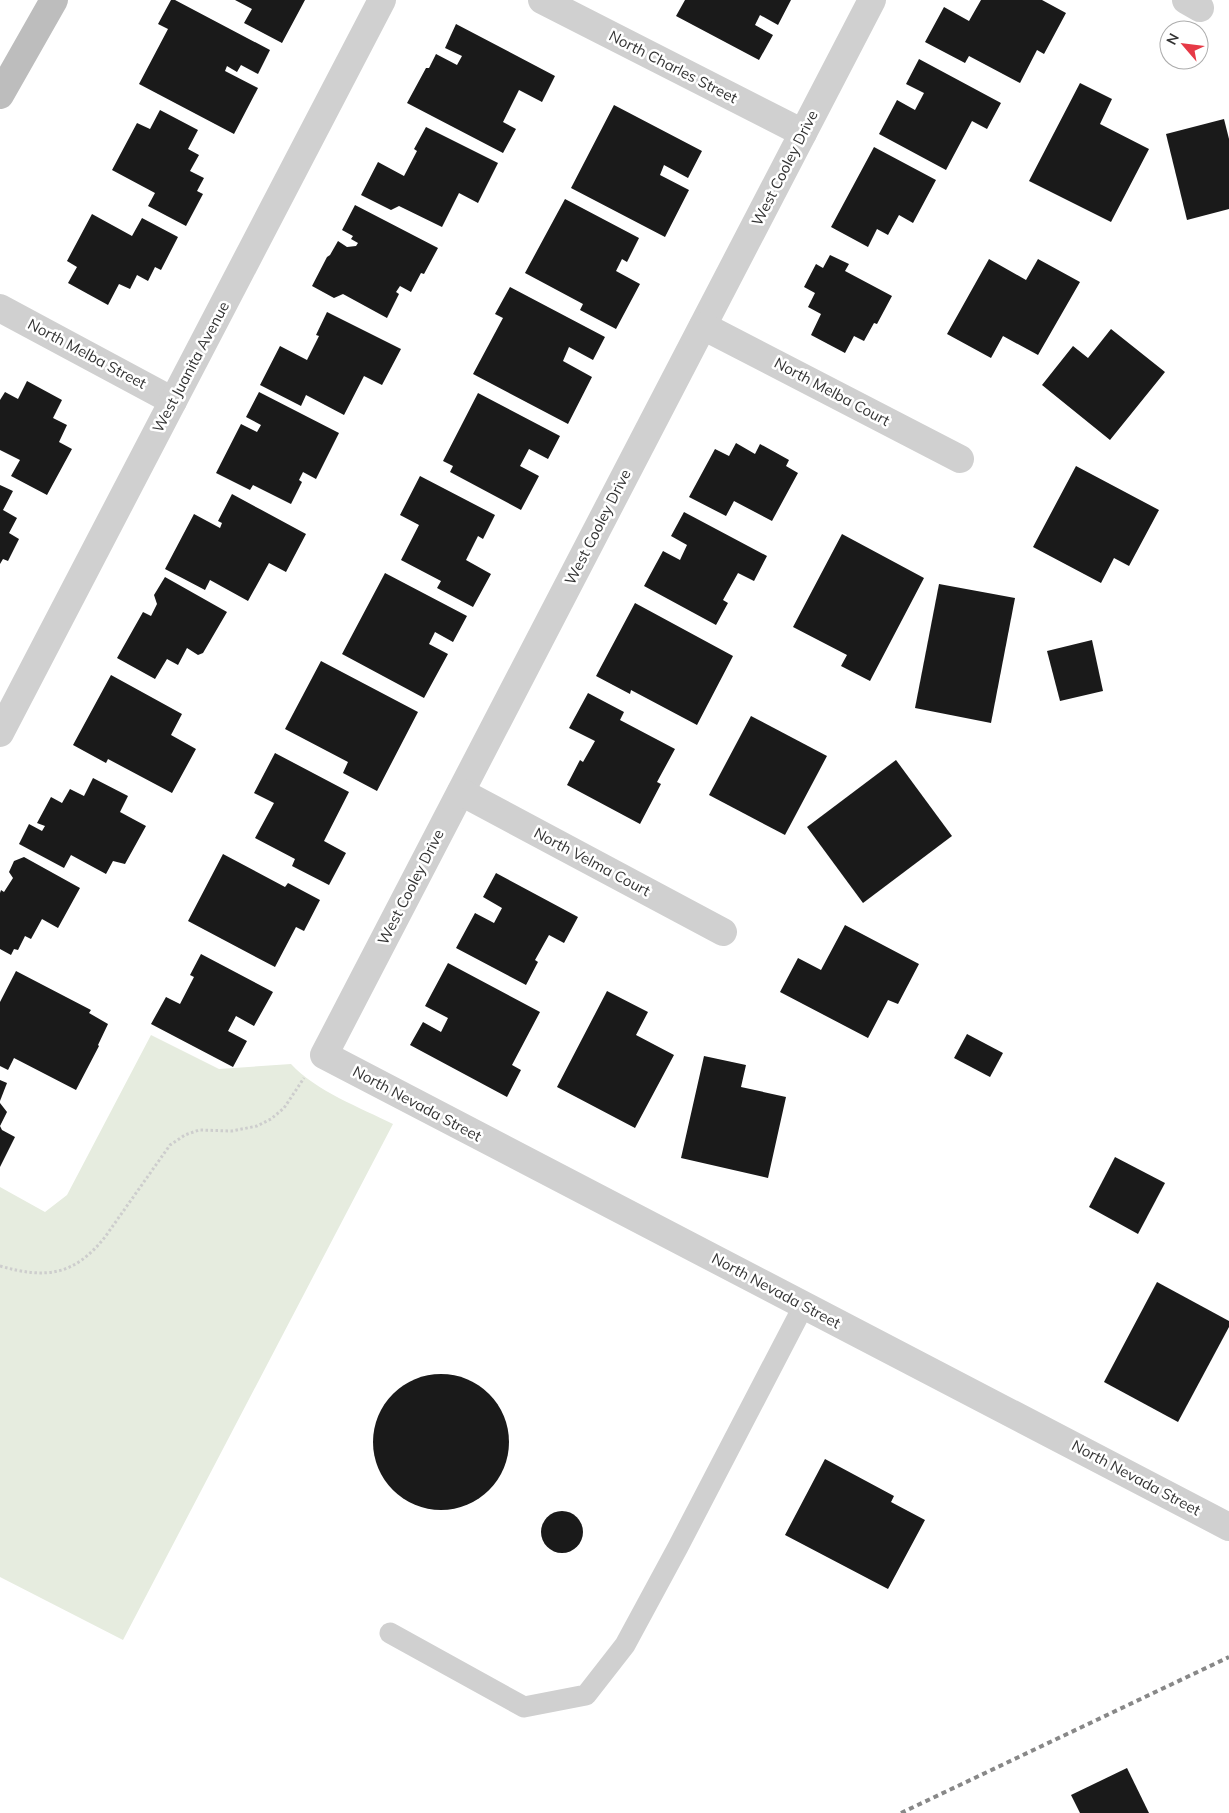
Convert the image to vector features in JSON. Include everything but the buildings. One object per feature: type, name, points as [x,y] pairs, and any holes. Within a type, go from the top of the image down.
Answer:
[{"type":"street","points":[[0,96],[54,0]]},
{"type":"street","name":"West Juanita Avenue","points":[[0,733],[382,0]]},
{"type":"street","name":"North Charles Street","points":[[542,0],[803,133]]},
{"type":"street","name":"West Cooley Drive","points":[[324,1055],[872,0]]},
{"type":"street","name":"North Melba Street","points":[[0,308],[173,401]]},
{"type":"street","name":"North Melba Court","points":[[703,326],[960,459]]},
{"type":"street","name":"North Velma Court","points":[[461,792],[723,932]]},
{"type":"street","name":"North Nevada Street","points":[[324,1055],[1229,1527]]},
{"type":"lane","points":[[390,1632],[524,1707],[586,1695],[625,1645],[804,1305]]},
{"type":"path","points":[[0,1266],[30,1273],[57,1273],[77,1263],[96,1249],[170,1144],[198,1130],[232,1131],[257,1126],[271,1118],[284,1108],[302,1081],[324,1055]]},
{"type":"shaded area","points":[[151,1035],[219,1069],[291,1064],[301,1074],[326,1091],[393,1124],[123,1640],[0,1577],[0,1187],[45,1212],[67,1195]]},
{"type":"railway","points":[[901,1813],[1229,1657]]}]
